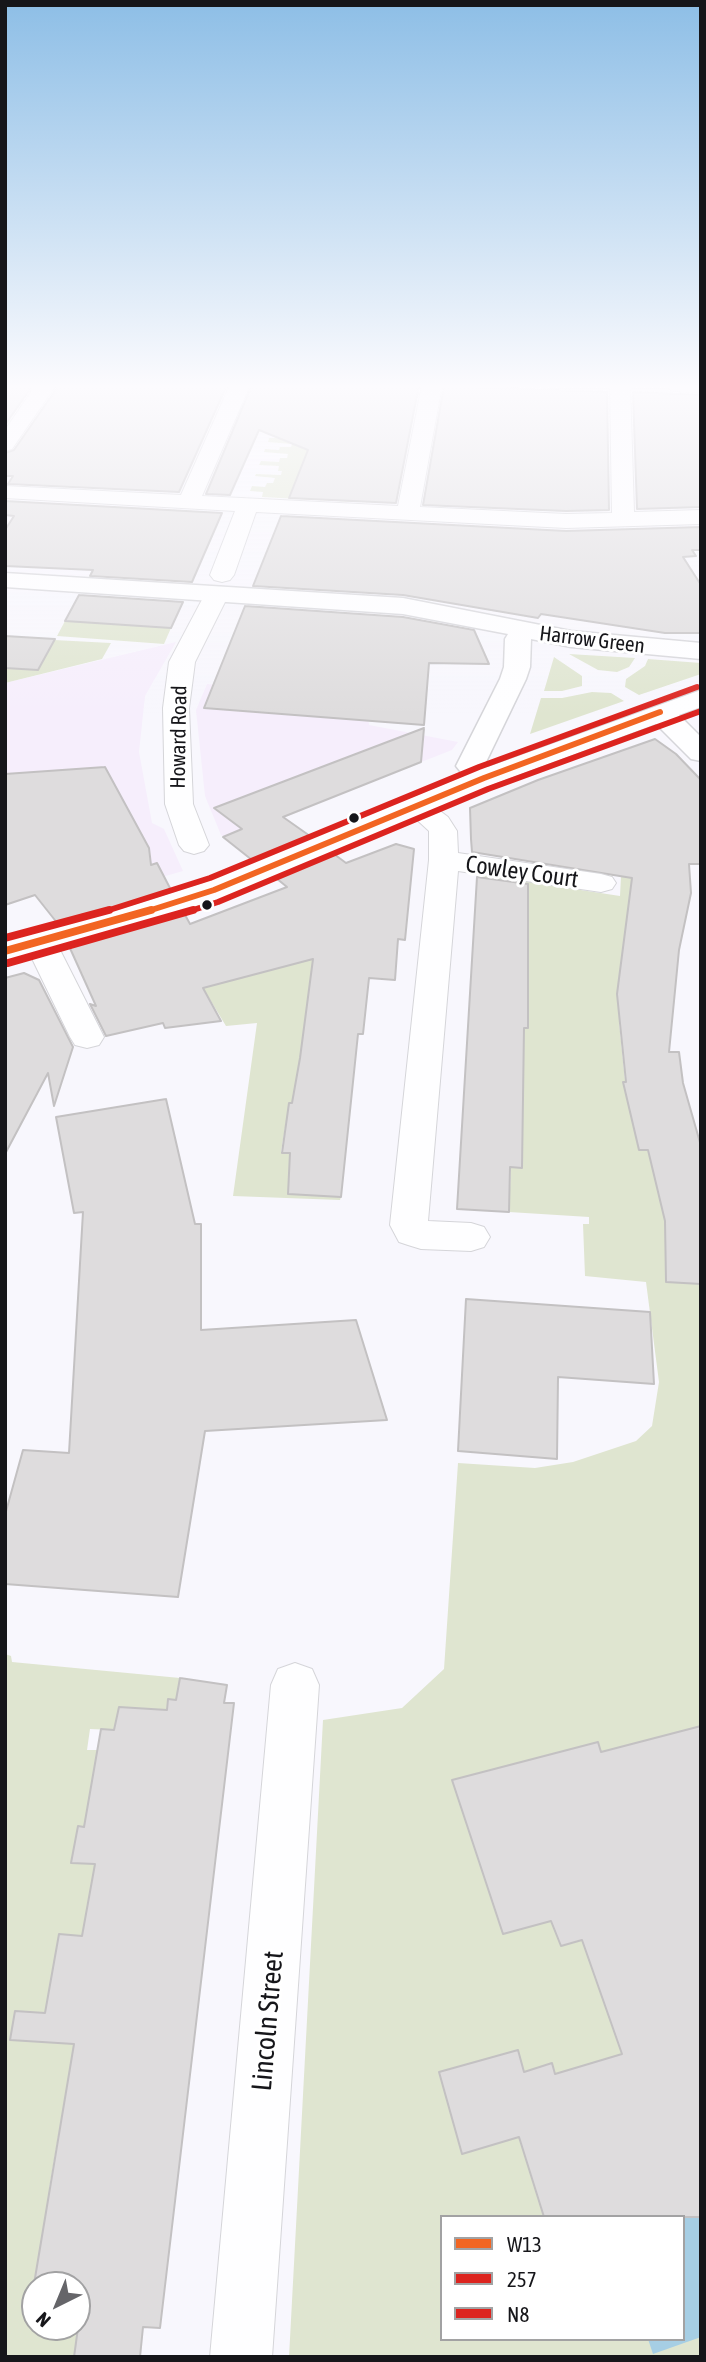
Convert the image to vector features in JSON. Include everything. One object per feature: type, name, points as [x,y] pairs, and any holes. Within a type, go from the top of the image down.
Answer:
[{"type":"street","points":[[71,495],[566,521],[701,517]]},
{"type":"street","points":[[189,501],[192,495]]},
{"type":"street","points":[[408,513],[411,495]]},
{"type":"street","points":[[623,495],[624,520]]},
{"type":"street","name":"Howard Road","points":[[194,845],[179,804],[176,708],[182,662],[220,584],[248,505]]},
{"type":"street","points":[[5,580],[220,584],[403,606],[524,631]]},
{"type":"street","name":"Harrow Green","points":[[484,778],[470,766],[513,679],[517,667],[518,639],[524,631],[618,645],[701,651]]},
{"type":"street","points":[[5,951],[203,894],[484,778],[701,698]]},
{"type":"street","points":[[660,712],[701,753]]},
{"type":"street","points":[[417,807],[438,823],[443,831],[444,860],[409,1225],[412,1232],[421,1235],[471,1237]]},
{"type":"street","name":"Cowley Court","points":[[444,860],[601,883]]},
{"type":"street","points":[[40,942],[87,1037]]},
{"type":"street","name":"Lincoln Street","points":[[241,2357],[295,1685]]},
{"type":"shaded area","points":[[176,642],[145,696],[139,752],[152,823],[164,829],[183,871],[47,910],[35,895],[5,905],[5,683]]},
{"type":"shaded area","points":[[207,684],[358,695],[368,713],[369,725],[458,742],[452,750],[283,816],[298,828],[236,847],[221,835],[205,796],[196,710]]},
{"type":"green space","points":[[350,495],[354,500],[353,502],[262,497]]},
{"type":"green space","points":[[65,621],[171,628],[164,644],[57,636]]},
{"type":"green space","points":[[54,640],[111,643],[102,659],[5,683],[5,668],[38,670]]},
{"type":"green space","points":[[569,654],[635,658],[629,667],[617,672],[598,670]]},
{"type":"green space","points":[[554,657],[582,676],[582,686],[562,691],[544,691]]},
{"type":"green space","points":[[648,659],[701,663],[701,674],[639,695],[625,687],[626,679],[645,666]]},
{"type":"green space","points":[[592,692],[611,693],[624,701],[530,734],[541,698],[562,698]]},
{"type":"green space","points":[[662,836],[620,993],[619,1022],[627,1100],[639,1150],[648,1150],[665,1219],[666,1281],[701,1284],[701,2357],[289,2357],[323,1720],[402,1708],[444,1669],[458,1463],[535,1468],[573,1462],[636,1441],[652,1426],[659,1382],[646,1282],[585,1276],[583,1224],[589,1224],[589,1217],[509,1212],[511,1167],[522,1167],[524,1028],[528,1027],[528,909],[519,908],[518,880],[478,878],[478,874],[542,879],[548,885],[620,896],[621,876],[605,875],[602,857]]},
{"type":"green space","points":[[320,957],[312,976],[293,1103],[289,1103],[281,1152],[290,1153],[288,1194],[341,1197],[340,1200],[233,1196],[257,1023],[226,1026],[203,988]]},
{"type":"green space","points":[[5,1654],[11,1656],[12,1662],[180,1678],[176,1700],[168,1700],[167,1710],[119,1707],[114,1730],[90,1729],[87,1750],[98,1750],[149,1831],[78,1826],[72,1862],[95,1864],[85,1936],[59,1935],[52,1973],[69,2014],[15,2011],[10,2040],[74,2044],[49,2189],[102,2194],[98,2221],[45,2217],[36,2271],[21,2271],[21,2341],[76,2341],[74,2357],[5,2357]]},
{"type":"green space","points":[[91,2308],[143,2327],[142,2337],[91,2335]]},
{"type":"water","points":[[701,2192],[701,2337],[653,2354],[649,2341],[685,2341],[684,2215]]},
{"type":"building","points":[[290,495],[398,495],[396,503],[289,498]]},
{"type":"building","points":[[425,495],[609,495],[609,510],[566,511],[423,505]]},
{"type":"building","points":[[637,495],[701,495],[701,507],[637,509]]},
{"type":"building","points":[[5,501],[222,513],[192,582],[90,576],[93,570],[5,566],[5,530],[14,516],[5,515]]},
{"type":"building","points":[[281,516],[566,531],[701,527],[701,550],[692,550],[696,556],[683,557],[701,585],[701,633],[665,633],[541,614],[538,618],[403,595],[253,586]]},
{"type":"building","points":[[79,595],[183,602],[171,628],[65,621]]},
{"type":"building","points":[[245,606],[403,617],[474,630],[489,664],[429,663],[424,725],[204,708]]},
{"type":"building","points":[[5,636],[55,639],[38,670],[5,668]]},
{"type":"building","points":[[424,728],[421,762],[283,817],[310,836],[252,860],[223,837],[242,829],[214,808]]},
{"type":"building","points":[[655,739],[676,754],[701,780],[701,864],[689,864],[691,893],[679,950],[669,1052],[679,1052],[683,1083],[701,1146],[701,1284],[666,1282],[665,1221],[648,1150],[639,1150],[623,1082],[626,1082],[617,994],[632,878],[472,852],[470,808],[538,780]]},
{"type":"building","points":[[105,767],[149,848],[151,865],[157,863],[171,890],[58,924],[35,895],[5,905],[5,774]]},
{"type":"building","points":[[396,844],[414,849],[405,940],[398,939],[395,980],[369,978],[363,1034],[358,1034],[341,1197],[288,1194],[290,1153],[282,1153],[289,1103],[292,1103],[300,1058],[313,959],[203,988],[221,1021],[165,1028],[163,1023],[106,1036],[90,1004],[96,1006],[69,946],[184,913],[190,924],[287,887],[276,878],[334,854],[346,863]]},
{"type":"building","points":[[477,877],[528,884],[528,1028],[524,1028],[522,1168],[510,1167],[509,1212],[457,1209]]},
{"type":"building","points":[[24,973],[39,980],[73,1047],[54,1106],[48,1073],[5,1154],[5,978]]},
{"type":"building","points":[[166,1099],[195,1224],[201,1224],[201,1330],[356,1320],[387,1420],[205,1431],[178,1597],[5,1584],[5,1515],[23,1450],[69,1453],[83,1212],[74,1213],[56,1117]]},
{"type":"building","points":[[466,1299],[650,1312],[654,1384],[558,1377],[557,1459],[458,1451]]},
{"type":"building","points":[[180,1678],[227,1685],[224,1703],[234,1703],[160,2328],[143,2327],[140,2357],[74,2357],[76,2341],[91,2341],[91,2271],[36,2271],[74,2044],[10,2040],[15,2011],[45,2013],[59,1934],[82,1936],[95,1864],[71,1863],[78,1826],[84,1827],[101,1729],[114,1730],[119,1707],[167,1710],[168,1699],[176,1700]]},
{"type":"building","points":[[701,1726],[701,2217],[543,2215],[519,2137],[462,2154],[439,2072],[518,2050],[524,2072],[552,2063],[555,2074],[622,2054],[582,1940],[561,1946],[551,1921],[503,1934],[452,1780],[598,1742],[601,1752]]},
{"type":"transit line","name":"N8","points":[[5,938],[113,909],[210,878],[479,767],[697,687]]},
{"type":"transit line","name":"257","points":[[8,963],[119,933],[218,902],[488,789],[701,711]]},
{"type":"transit line","name":"W13","points":[[5,951],[116,921],[214,890],[484,778],[660,712]]}]
